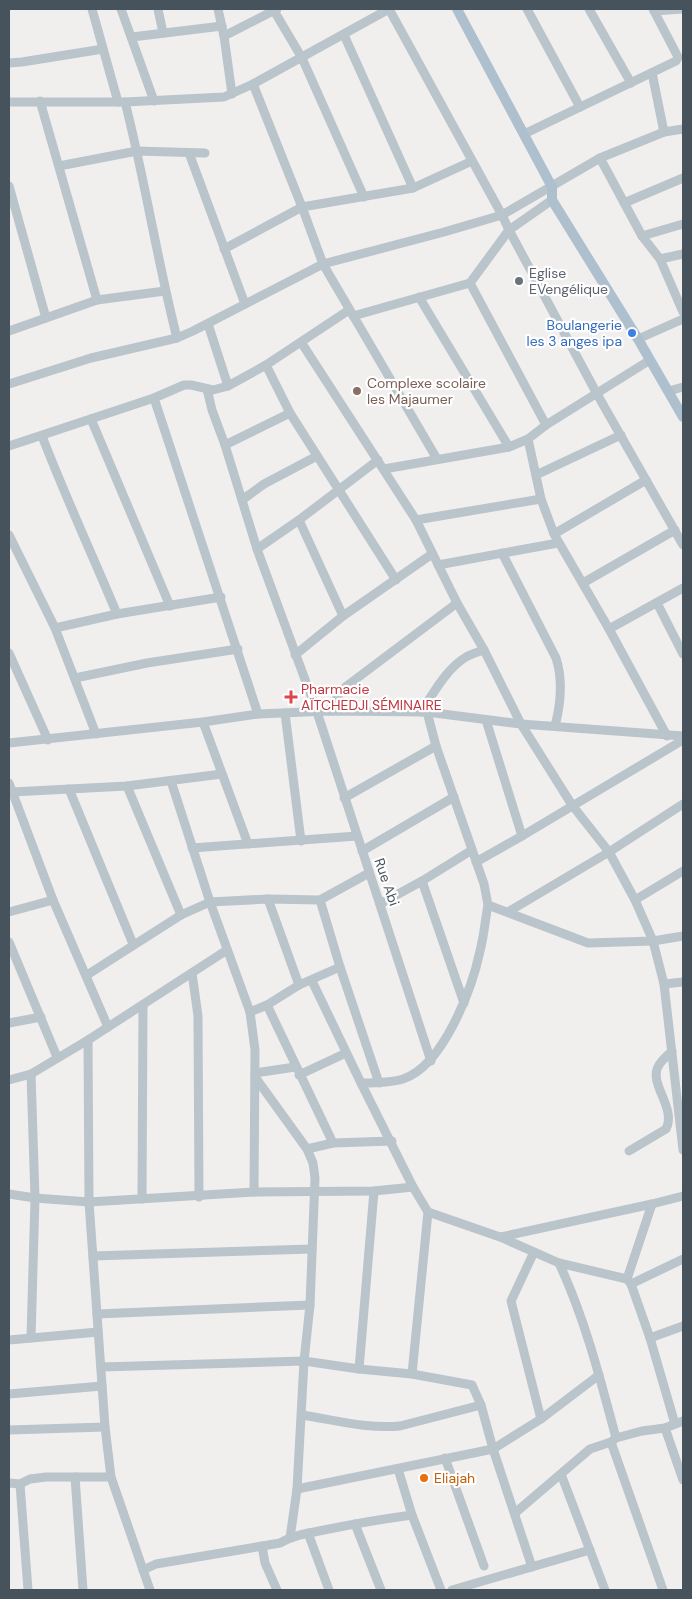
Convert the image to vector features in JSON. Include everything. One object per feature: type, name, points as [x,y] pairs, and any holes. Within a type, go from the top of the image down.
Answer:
[{"type":"main road","points":[[457,9],[552,187],[552,200],[638,339],[683,417]]},
{"type":"street","points":[[92,9],[103,49],[137,151],[165,291],[177,338]]},
{"type":"street","points":[[121,9],[154,102]]},
{"type":"street","points":[[158,9],[163,33]]},
{"type":"street","points":[[218,9],[232,94]]},
{"type":"street","points":[[132,37],[163,33],[223,31],[275,9],[302,58],[364,197]]},
{"type":"street","points":[[9,102],[154,102],[215,98],[232,94],[254,84],[389,9],[598,394],[683,545]]},
{"type":"street","points":[[527,9],[580,107]]},
{"type":"street","points":[[589,9],[631,83]]},
{"type":"street","points":[[524,134],[676,61],[678,57],[654,10],[683,10]]},
{"type":"street","points":[[344,35],[413,188]]},
{"type":"street","points":[[9,63],[103,49]]},
{"type":"street","points":[[652,73],[664,132]]},
{"type":"street","points":[[254,84],[323,264],[437,458]]},
{"type":"street","points":[[40,102],[97,300]]},
{"type":"street","points":[[9,384],[91,358],[177,338],[208,324],[323,264],[502,215],[600,158],[664,132],[683,129]]},
{"type":"street","points":[[59,166],[137,151],[205,153]]},
{"type":"street","points":[[189,153],[244,304]]},
{"type":"street","points":[[600,158],[642,236],[660,259],[683,312]]},
{"type":"street","points":[[224,249],[302,207],[413,188],[472,161]]},
{"type":"street","points":[[624,203],[683,178]]},
{"type":"street","points":[[9,186],[46,318]]},
{"type":"street","points":[[9,446],[154,398],[184,385],[213,390],[228,386],[351,313],[470,283],[509,230],[552,200]]},
{"type":"street","points":[[642,236],[683,224]]},
{"type":"street","points":[[660,259],[683,254]]},
{"type":"street","points":[[470,283],[546,425]]},
{"type":"street","points":[[9,331],[97,300],[165,291]]},
{"type":"street","points":[[419,297],[508,448]]},
{"type":"street","points":[[638,339],[683,319]]},
{"type":"street","points":[[208,324],[228,386]]},
{"type":"street","points":[[301,342],[416,520],[457,603],[484,650],[521,724],[572,805],[609,852],[635,900],[653,941],[664,984],[683,1150]]},
{"type":"street","points":[[384,469],[437,458],[508,448],[528,439],[546,425],[650,360]]},
{"type":"street","points":[[266,365],[290,413],[396,580]]},
{"type":"street","points":[[669,392],[683,387]]},
{"type":"street","name":"Rue Abi","points":[[207,389],[257,549],[317,712],[430,1061]]},
{"type":"street","points":[[154,398],[258,714]]},
{"type":"street","points":[[225,444],[290,413]]},
{"type":"street","points":[[91,419],[170,606]]},
{"type":"street","points":[[536,475],[621,435]]},
{"type":"street","points":[[42,436],[58,479],[117,614]]},
{"type":"street","points":[[528,439],[541,499],[558,543],[583,582],[667,736]]},
{"type":"street","points":[[242,500],[264,484],[317,456]]},
{"type":"street","points":[[257,549],[299,520],[378,460]]},
{"type":"street","points":[[554,534],[646,480]]},
{"type":"street","points":[[416,520],[541,499]]},
{"type":"street","points":[[299,520],[343,616]]},
{"type":"street","points":[[583,582],[675,530]]},
{"type":"street","points":[[9,535],[12,547],[55,628],[96,734]]},
{"type":"street","points":[[438,565],[558,543]]},
{"type":"street","points":[[502,553],[556,658],[560,674],[560,708],[555,726]]},
{"type":"street","points":[[295,654],[343,616],[432,554]]},
{"type":"street","points":[[609,629],[683,588]]},
{"type":"street","points":[[55,628],[117,614],[220,597]]},
{"type":"street","points":[[329,711],[341,691],[457,603]]},
{"type":"street","points":[[657,603],[683,654]]},
{"type":"street","points":[[75,678],[147,663],[238,649]]},
{"type":"street","points":[[361,1083],[379,1083],[403,1079],[420,1070],[430,1061],[449,1032],[464,1003],[480,952],[488,906],[484,884],[424,712],[442,681],[454,667],[465,658],[484,650]]},
{"type":"street","points":[[9,653],[48,740]]},
{"type":"street","points":[[9,743],[203,722],[258,714],[329,711],[424,712],[521,724],[683,736]]},
{"type":"street","points":[[285,712],[301,841]]},
{"type":"street","points":[[486,720],[522,836]]},
{"type":"street","points":[[203,722],[248,844]]},
{"type":"street","points":[[476,862],[683,740]]},
{"type":"street","points":[[344,798],[436,746]]},
{"type":"street","points":[[12,792],[127,786],[171,782],[222,774]]},
{"type":"street","points":[[171,782],[210,902],[250,1012],[254,1036],[255,1075],[254,1192]]},
{"type":"street","points":[[9,783],[53,900],[108,1027]]},
{"type":"street","points":[[127,786],[181,915]]},
{"type":"street","points":[[69,789],[133,944]]},
{"type":"street","points":[[362,851],[454,797]]},
{"type":"street","points":[[508,912],[609,852],[683,804]]},
{"type":"street","points":[[192,848],[357,836]]},
{"type":"street","points":[[380,904],[422,882],[472,850]]},
{"type":"street","points":[[635,900],[683,871]]},
{"type":"street","points":[[86,975],[181,915],[210,902],[268,898],[320,900],[369,873]]},
{"type":"street","points":[[422,882],[464,1003]]},
{"type":"street","points":[[268,898],[299,986]]},
{"type":"street","points":[[9,912],[53,900]]},
{"type":"street","points":[[320,900],[340,967],[379,1083]]},
{"type":"street","points":[[488,906],[588,943],[653,941],[683,936]]},
{"type":"street","points":[[9,942],[57,1057]]},
{"type":"street","points":[[9,1080],[31,1074],[143,1006],[227,950]]},
{"type":"street","points":[[9,969],[19,967]]},
{"type":"street","points":[[250,1012],[340,967]]},
{"type":"street","points":[[192,973],[198,1016],[198,1197]]},
{"type":"street","points":[[312,981],[413,1187],[428,1212],[412,1374]]},
{"type":"street","points":[[664,984],[683,982]]},
{"type":"street","points":[[267,1005],[333,1143]]},
{"type":"street","points":[[142,1199],[143,1006]]},
{"type":"street","points":[[9,1023],[41,1017]]},
{"type":"street","points":[[88,1040],[89,1202],[105,1427],[111,1477],[150,1590]]},
{"type":"street","points":[[629,1151],[666,1129],[669,1124],[670,1116],[656,1079],[656,1072],[658,1066],[672,1050]]},
{"type":"street","points":[[255,1075],[297,1071],[346,1053]]},
{"type":"street","points":[[31,1074],[35,1198],[31,1338]]},
{"type":"street","points":[[255,1075],[307,1149],[313,1163],[315,1178],[310,1305],[304,1361],[297,1489],[290,1538]]},
{"type":"street","points":[[307,1149],[333,1143],[392,1141]]},
{"type":"street","points":[[9,1194],[89,1202],[198,1197],[254,1192],[374,1191],[413,1187]]},
{"type":"street","points":[[359,1370],[374,1191]]},
{"type":"street","points":[[500,1237],[683,1196]]},
{"type":"street","points":[[515,1512],[590,1449],[642,1431],[666,1428],[679,1423],[629,1282],[652,1204]]},
{"type":"street","points":[[428,1212],[500,1237],[559,1263],[629,1282],[683,1259]]},
{"type":"street","points":[[93,1256],[312,1249]]},
{"type":"street","points":[[534,1252],[511,1301],[541,1419]]},
{"type":"street","points":[[559,1263],[575,1298],[599,1375],[613,1440],[663,1590]]},
{"type":"street","points":[[97,1314],[310,1305]]},
{"type":"street","points":[[650,1338],[683,1326]]},
{"type":"street","points":[[9,1340],[98,1332]]},
{"type":"street","points":[[101,1367],[304,1361],[359,1370],[412,1374],[472,1385],[482,1406],[493,1449],[532,1568]]},
{"type":"street","points":[[297,1489],[493,1449],[541,1419],[599,1375]]},
{"type":"street","points":[[9,1394],[102,1386]]},
{"type":"street","points":[[302,1415],[374,1427],[387,1427],[400,1426],[482,1406]]},
{"type":"street","points":[[9,1430],[105,1427]]},
{"type":"street","points":[[666,1428],[683,1479]]},
{"type":"street","points":[[445,1458],[484,1566]]},
{"type":"street","points":[[398,1469],[412,1515],[441,1590]]},
{"type":"street","points":[[561,1474],[605,1590]]},
{"type":"street","points":[[9,1483],[20,1484],[30,1479],[46,1477],[111,1477]]},
{"type":"street","points":[[75,1477],[83,1590]]},
{"type":"street","points":[[20,1484],[28,1569],[28,1590]]},
{"type":"street","points":[[143,1570],[156,1564],[280,1543],[308,1533],[412,1515]]},
{"type":"street","points":[[355,1524],[381,1590]]},
{"type":"street","points":[[308,1533],[329,1590]]},
{"type":"street","points":[[262,1546],[265,1564],[277,1590]]},
{"type":"street","points":[[452,1590],[590,1550]]},
{"type":"place","name":"Eglise EVengélique","points":[[519,281]]},
{"type":"place","name":"Boulangerie les 3 anges ipa","points":[[632,333]]},
{"type":"place","name":"Complexe scolaire les Majaumer","points":[[357,391]]},
{"type":"place","name":"Pharmacie AÏTCHEDJI SÉMINAIRE","points":[[291,697]]},
{"type":"place","name":"Eliajah","points":[[424,1478]]}]
